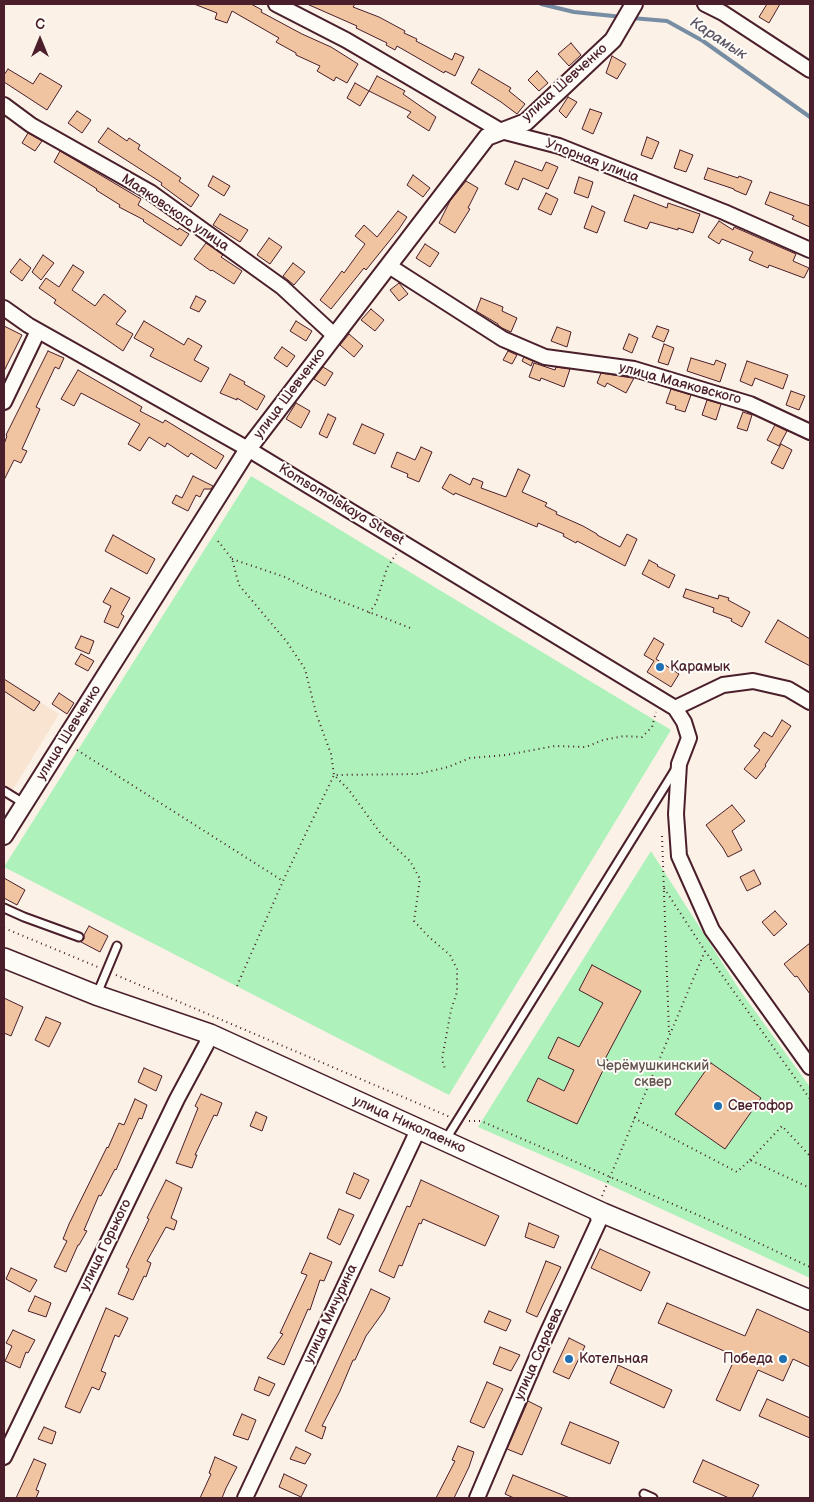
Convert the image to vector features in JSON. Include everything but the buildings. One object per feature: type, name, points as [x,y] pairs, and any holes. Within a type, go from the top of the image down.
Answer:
[{"type":"main road","name":"улица Николаенко","points":[[4,958],[208,1040],[597,1216],[810,1308]]},
{"type":"main road","name":"улица Николаенко","points":[[4,967],[208,1040]]},
{"type":"main road","name":"улица Николаенко","points":[[416,1133],[444,1142],[597,1216],[810,1300]]},
{"type":"street","name":"Упорная улица","points":[[276,4],[346,40],[502,132],[559,146],[724,212],[810,250]]},
{"type":"street","name":"улица Шевченко","points":[[4,836],[248,449],[487,137],[526,122],[613,40],[634,4]]},
{"type":"street","points":[[705,4],[723,12],[810,70]]},
{"type":"street","name":"Маяковского улица","points":[[4,105],[31,124],[150,192],[282,287],[336,336]]},
{"type":"street","name":"улица Маяковского","points":[[389,266],[503,339],[545,357],[634,369],[750,404],[810,432]]},
{"type":"street","name":"Komsomolskaya Street","points":[[4,308],[38,331],[248,449],[675,708]]},
{"type":"street","points":[[4,402],[38,331]]},
{"type":"street","points":[[810,702],[788,689],[753,681],[723,685],[675,708],[684,722],[689,738],[679,764],[676,814],[679,856],[712,930],[810,1067]]},
{"type":"street","name":"улица Горького","points":[[4,1457],[177,1099],[208,1040]]},
{"type":"street","name":"улица Мичурина","points":[[245,1498],[416,1133]]},
{"type":"street","name":"улица Сараева","points":[[477,1498],[597,1216]]},
{"type":"lane","points":[[444,1142],[679,764]]},
{"type":"lane","points":[[4,791],[25,804]]},
{"type":"lane","points":[[4,908],[79,937]]},
{"type":"lane","points":[[96,995],[117,946]]},
{"type":"lane","points":[[644,1494],[653,1498]]},
{"type":"path","points":[[218,541],[232,558],[239,585],[288,642],[305,669],[316,713],[331,754],[334,776],[283,881],[237,986]]},
{"type":"path","points":[[369,612],[376,604],[387,568],[398,551]]},
{"type":"path","points":[[232,558],[285,577],[309,589],[413,629]]},
{"type":"path","points":[[334,776],[418,774],[448,767],[470,758],[506,755],[555,746],[586,747],[603,740],[624,736],[642,737],[652,727],[656,710]]},
{"type":"path","points":[[77,750],[283,881]]},
{"type":"path","points":[[334,776],[349,790],[381,834],[410,861],[420,879],[414,921],[450,955],[457,969],[457,992],[451,1010],[442,1059],[444,1069]]},
{"type":"path","points":[[662,836],[669,1035]]},
{"type":"path","points":[[664,888],[704,951],[810,1099]]},
{"type":"path","points":[[4,928],[458,1120],[481,1121],[705,1218],[810,1268]]},
{"type":"path","points":[[597,1216],[610,1176],[704,951]]},
{"type":"path","points":[[634,1118],[737,1172],[782,1126],[810,1156]]},
{"type":"path","points":[[750,1160],[810,1188]]},
{"type":"shaded area","points":[[4,679],[59,714],[5,803],[4,802]]},
{"type":"green space","points":[[251,476],[671,730],[449,1095],[4,867]]},
{"type":"green space","name":"Черёмушкинский сквер","points":[[651,851],[739,989],[810,1087],[810,1278],[610,1185],[478,1127]]},
{"type":"waterway","name":"Карамык","points":[[541,4],[574,12],[623,17]]},
{"type":"waterway","name":"Карамык","points":[[632,18],[667,21],[703,41],[810,117]]},
{"type":"place","name":"Карамык","points":[[660,667]]},
{"type":"place","name":"Светофор","points":[[718,1106]]},
{"type":"place","name":"Котельная","points":[[569,1359]]},
{"type":"place","name":"Победа","points":[[783,1359]]}]
